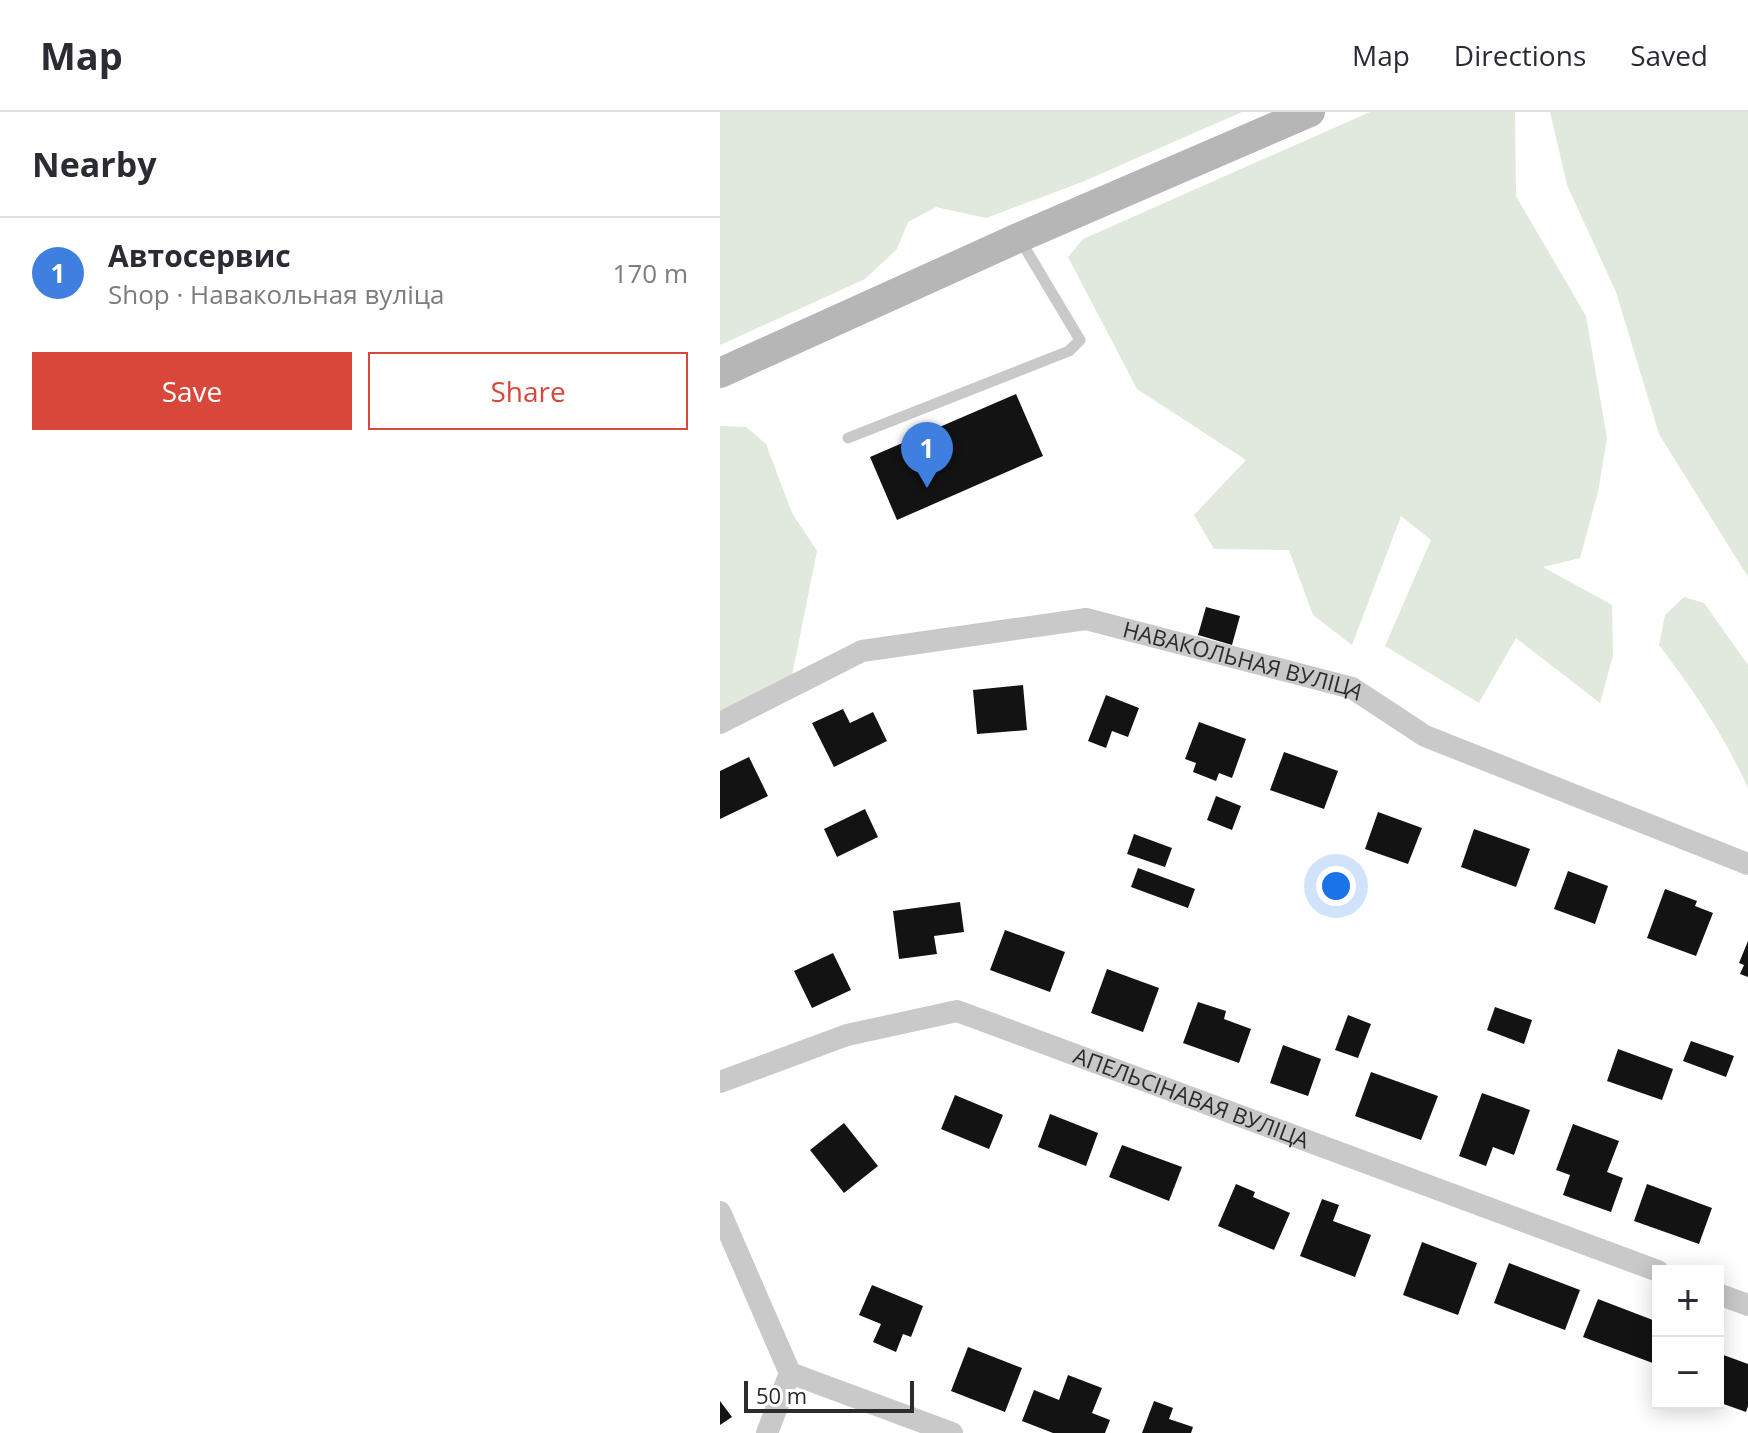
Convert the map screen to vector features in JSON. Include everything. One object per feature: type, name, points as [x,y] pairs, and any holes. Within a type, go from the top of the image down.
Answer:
[{"type":"main road","points":[[720,373],[1018,238],[1310,112]]},
{"type":"street","name":"НАВАКОЛЬНАЯ ВУЛІЦА","points":[[720,723],[862,651],[1086,619],[1352,688],[1425,736],[1748,864]]},
{"type":"street","name":"АПЕЛЬСІНАВАЯ ВУЛІЦА","points":[[720,1082],[847,1035],[957,1011],[1652,1269]]},
{"type":"street","points":[[720,1212],[790,1373],[767,1433]]},
{"type":"street","points":[[1724,1296],[1748,1305]]},
{"type":"street","points":[[790,1373],[952,1433]]},
{"type":"lane","points":[[848,438],[1069,351],[1080,340],[1018,238]]},
{"type":"shaded area","points":[[720,112],[1242,112],[1082,182],[986,218],[936,207],[908,222],[897,249],[865,279],[720,345]]},
{"type":"shaded area","points":[[1370,112],[1515,112],[1516,196],[1586,316],[1607,438],[1598,492],[1580,558],[1543,567],[1612,605],[1613,656],[1600,703],[1516,638],[1479,703],[1385,646],[1431,540],[1401,516],[1352,645],[1313,615],[1289,550],[1214,549],[1194,515],[1246,460],[1137,389],[1068,257],[1083,239]]},
{"type":"shaded area","points":[[1550,112],[1748,112],[1748,577],[1659,434],[1616,292],[1567,185]]},
{"type":"shaded area","points":[[720,426],[746,427],[766,444],[792,513],[817,551],[792,676],[720,711]]},
{"type":"shaded area","points":[[1684,597],[1704,603],[1748,665],[1748,788],[1708,714],[1659,645],[1665,615]]},
{"type":"building","points":[[1016,394],[1043,456],[897,520],[870,457]]},
{"type":"building","points":[[1206,607],[1240,616],[1232,645],[1198,635]]},
{"type":"building","points":[[1023,685],[1027,730],[977,734],[973,690]]},
{"type":"building","points":[[1106,695],[1139,708],[1128,737],[1112,731],[1106,748],[1088,741]]},
{"type":"building","points":[[843,709],[850,723],[873,712],[887,741],[834,767],[812,723]]},
{"type":"building","points":[[1199,722],[1246,739],[1232,778],[1219,773],[1216,781],[1193,772],[1196,763],[1185,759]]},
{"type":"building","points":[[1284,752],[1338,771],[1324,809],[1270,790]]},
{"type":"building","points":[[749,757],[768,796],[720,819],[720,771]]},
{"type":"building","points":[[1216,796],[1241,806],[1232,830],[1207,820]]},
{"type":"building","points":[[865,809],[878,837],[837,857],[824,829]]},
{"type":"building","points":[[1378,812],[1422,828],[1408,864],[1365,849]]},
{"type":"building","points":[[1474,829],[1530,849],[1516,887],[1461,867]]},
{"type":"building","points":[[1134,834],[1172,848],[1165,867],[1127,854]]},
{"type":"building","points":[[1138,868],[1195,889],[1188,908],[1131,887]]},
{"type":"building","points":[[1568,871],[1608,886],[1595,924],[1554,909]]},
{"type":"building","points":[[1665,889],[1697,901],[1695,906],[1713,913],[1696,956],[1647,938]]},
{"type":"building","points":[[960,902],[964,932],[934,936],[937,954],[899,959],[893,911]]},
{"type":"building","points":[[1005,930],[1065,952],[1050,992],[990,970]]},
{"type":"building","points":[[1748,941],[1748,977],[1740,974],[1744,965],[1739,963]]},
{"type":"building","points":[[833,953],[851,990],[812,1008],[794,971]]},
{"type":"building","points":[[1107,969],[1159,988],[1143,1032],[1091,1013]]},
{"type":"building","points":[[1198,1002],[1226,1011],[1224,1019],[1251,1029],[1239,1063],[1183,1043]]},
{"type":"building","points":[[1495,1007],[1532,1020],[1524,1044],[1487,1030]]},
{"type":"building","points":[[1348,1015],[1371,1024],[1358,1058],[1335,1050]]},
{"type":"building","points":[[1691,1041],[1734,1056],[1726,1077],[1683,1061]]},
{"type":"building","points":[[1283,1045],[1321,1059],[1308,1096],[1270,1083]]},
{"type":"building","points":[[1618,1049],[1673,1069],[1662,1100],[1607,1081]]},
{"type":"building","points":[[1371,1072],[1438,1096],[1421,1140],[1355,1116]]},
{"type":"building","points":[[1482,1093],[1530,1110],[1514,1155],[1493,1147],[1486,1166],[1459,1156]]},
{"type":"building","points":[[955,1095],[1003,1115],[989,1149],[941,1129]]},
{"type":"building","points":[[1050,1114],[1098,1133],[1086,1166],[1038,1147]]},
{"type":"building","points":[[844,1123],[878,1166],[844,1193],[810,1150]]},
{"type":"building","points":[[1573,1124],[1619,1141],[1607,1172],[1623,1178],[1611,1212],[1563,1195],[1570,1175],[1556,1170]]},
{"type":"building","points":[[1122,1145],[1182,1167],[1169,1201],[1109,1177]]},
{"type":"building","points":[[1236,1184],[1255,1192],[1253,1197],[1290,1213],[1274,1250],[1218,1226]]},
{"type":"building","points":[[1647,1184],[1712,1208],[1699,1244],[1634,1221]]},
{"type":"building","points":[[1322,1199],[1339,1205],[1333,1221],[1371,1235],[1355,1277],[1300,1256]]},
{"type":"building","points":[[1422,1242],[1477,1263],[1458,1315],[1403,1295]]},
{"type":"building","points":[[1509,1263],[1580,1290],[1565,1330],[1494,1303]]},
{"type":"building","points":[[872,1285],[923,1306],[911,1337],[903,1334],[896,1352],[873,1342],[881,1324],[859,1315]]},
{"type":"building","points":[[1598,1299],[1652,1320],[1652,1363],[1583,1337]]},
{"type":"building","points":[[968,1347],[1022,1368],[1005,1412],[951,1391]]},
{"type":"building","points":[[1724,1355],[1748,1364],[1746,1412],[1724,1404]]},
{"type":"building","points":[[1068,1375],[1102,1388],[1092,1413],[1110,1420],[1105,1433],[1053,1433],[1022,1421],[1034,1390],[1059,1400]]},
{"type":"building","points":[[720,1401],[732,1417],[720,1425]]},
{"type":"building","points":[[1154,1401],[1173,1408],[1169,1419],[1193,1427],[1191,1433],[1142,1433]]},
{"type":"place","name":"Автосервис","points":[[927,488]]}]
